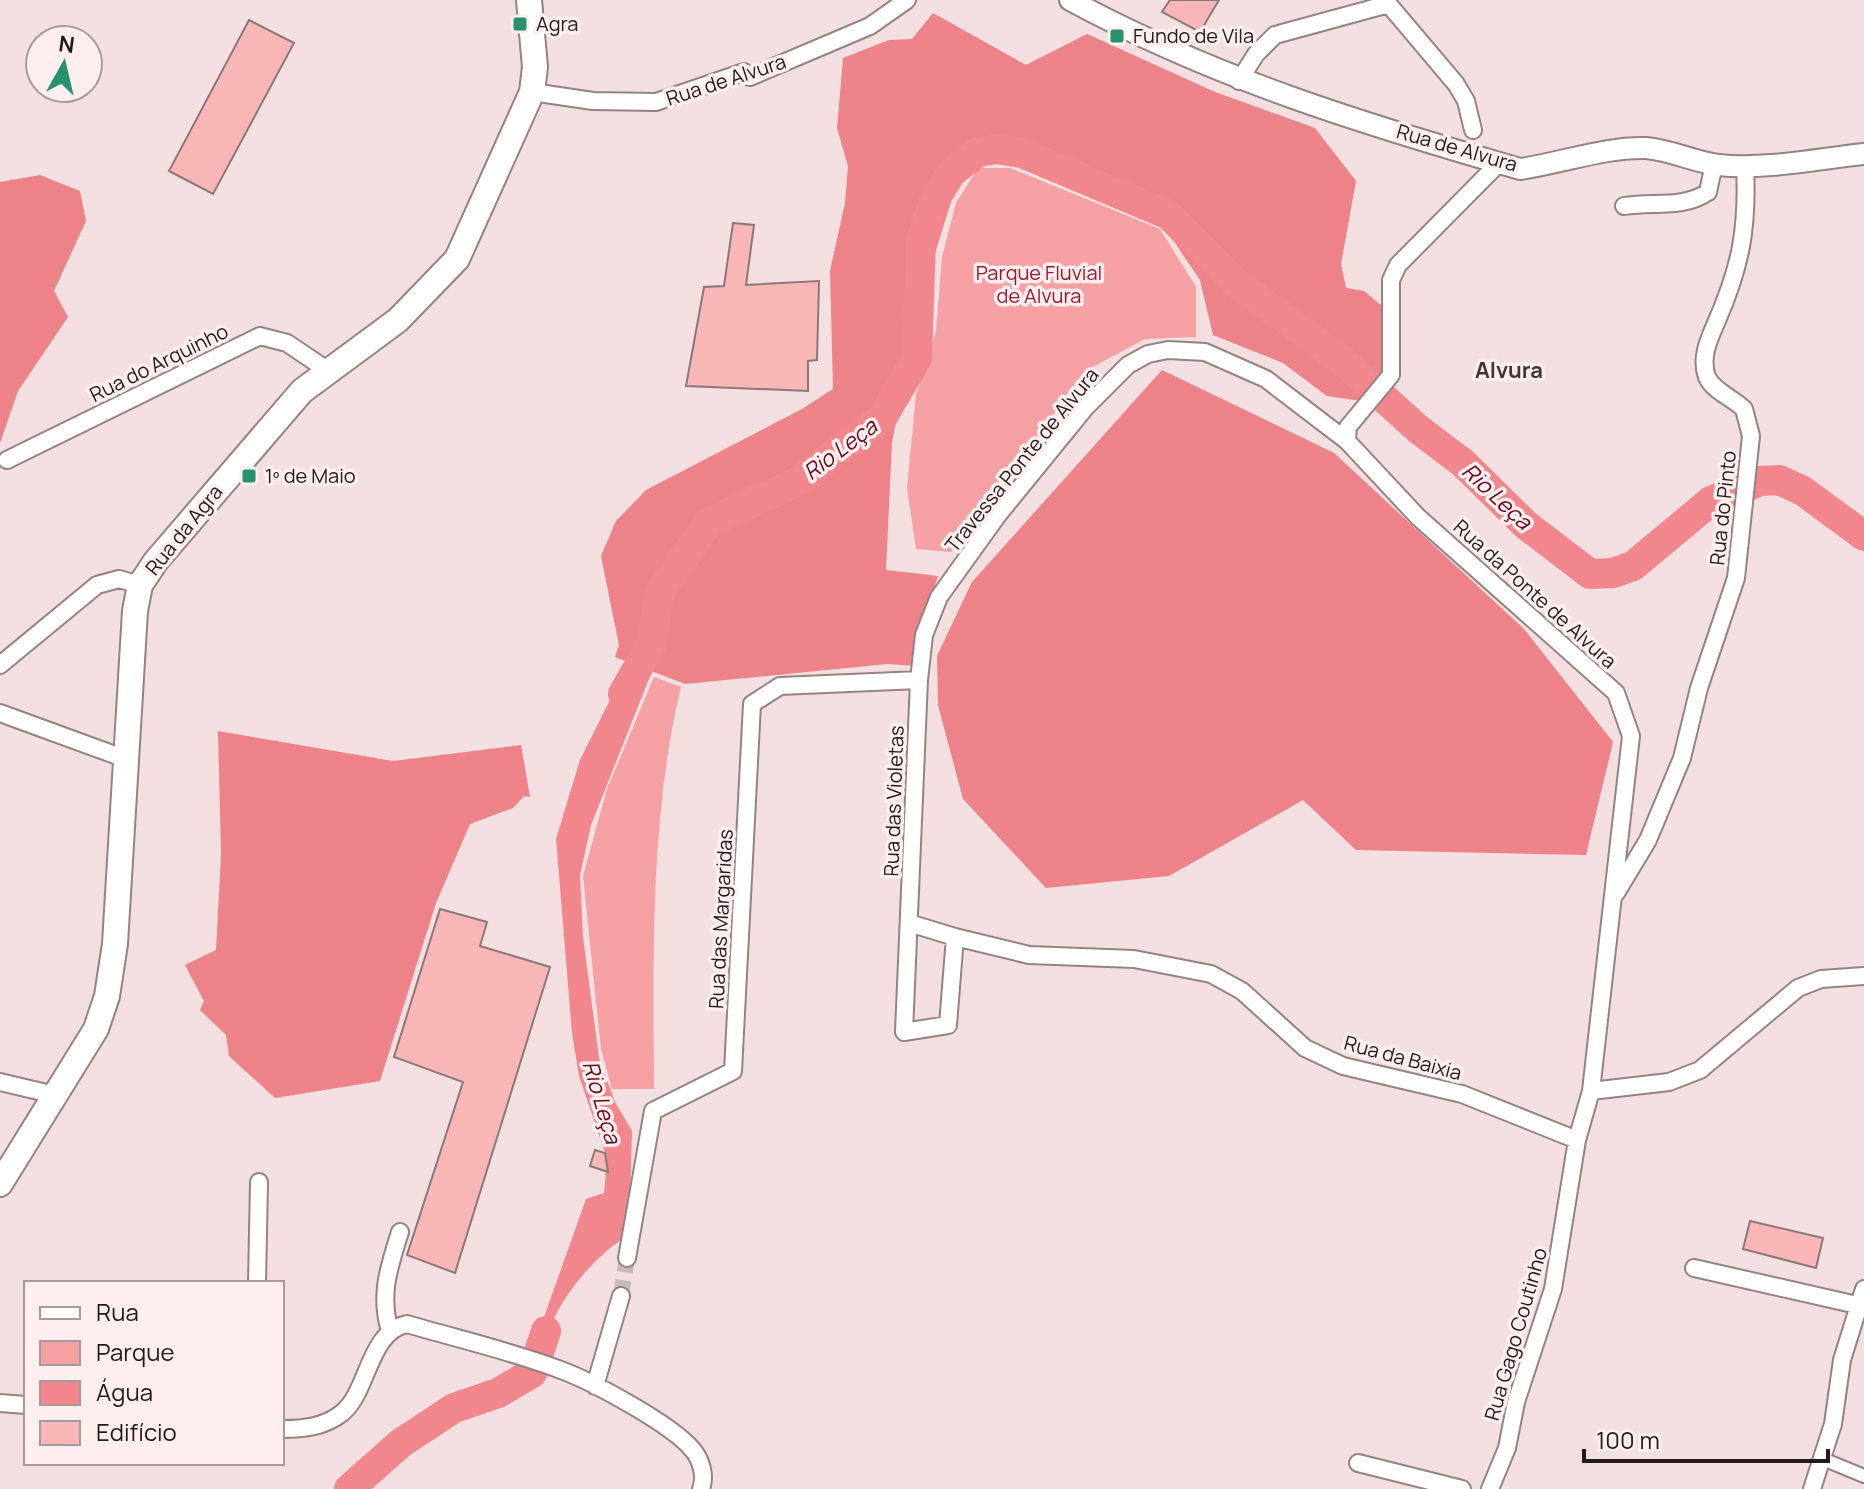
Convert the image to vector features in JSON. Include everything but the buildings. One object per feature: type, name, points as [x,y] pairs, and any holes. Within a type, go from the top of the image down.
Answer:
[{"type":"main road","name":"Rua da Agra","points":[[0,1184],[96,1029],[107,996],[115,944],[135,611],[140,585],[194,513],[302,391],[398,320],[457,259],[532,92],[535,67],[529,0]]},
{"type":"street","name":"Rua de Alvura","points":[[532,92],[593,101],[656,102],[744,72],[750,77],[870,26],[907,0]]},
{"type":"street","name":"Rua de Alvura","points":[[1070,0],[1149,41],[1239,81],[1520,169],[1562,163],[1610,149],[1648,148],[1683,154],[1714,164],[1745,166],[1864,154]]},
{"type":"street","points":[[1239,81],[1256,54],[1275,35],[1385,2],[1456,84],[1466,101],[1473,130]]},
{"type":"street","points":[[1347,441],[1348,427],[1391,375],[1391,280],[1398,265],[1499,163]]},
{"type":"street","points":[[1624,206],[1650,202],[1680,204],[1698,199],[1708,192],[1714,164]]},
{"type":"street","name":"Rua do Pinto","points":[[1610,903],[1648,840],[1682,758],[1699,688],[1736,578],[1751,436],[1744,409],[1716,388],[1707,376],[1705,350],[1736,278],[1746,237],[1745,166]]},
{"type":"street","name":"Rua do Arquinho","points":[[7,460],[260,336],[287,343],[327,370]]},
{"type":"street","name":"Travessa Ponte de Alvura","points":[[919,680],[924,635],[939,597],[1086,407],[1128,365],[1148,354],[1168,350],[1205,352],[1266,379],[1347,441]]},
{"type":"street","name":"Rua da Ponte de Alvura","points":[[1347,441],[1418,517],[1616,693],[1631,736],[1591,1091],[1577,1140]]},
{"type":"street","points":[[0,665],[97,585],[119,579],[140,585]]},
{"type":"street","name":"Rua das Violetas","points":[[919,680],[904,1032],[948,1025],[955,937]]},
{"type":"street","name":"Rua das Margaridas","points":[[627,1258],[653,1111],[733,1071],[752,704],[780,686],[919,680]]},
{"type":"street","points":[[0,713],[126,759]]},
{"type":"street","name":"Rua da Baixia","points":[[909,923],[1029,955],[1134,959],[1211,974],[1242,991],[1305,1048],[1343,1066],[1462,1094],[1577,1140]]},
{"type":"street","points":[[1591,1091],[1669,1082],[1700,1070],[1798,988],[1821,979],[1864,976]]},
{"type":"street","points":[[0,1082],[55,1095]]},
{"type":"street","name":"Rua Gago Coutinho","points":[[1490,1489],[1507,1448],[1516,1402],[1553,1289],[1577,1140]]},
{"type":"street","points":[[257,1281],[259,1182]]},
{"type":"street","points":[[390,1331],[383,1309],[384,1294],[400,1232]]},
{"type":"street","points":[[1694,1268],[1861,1297],[1823,1459],[1812,1489]]},
{"type":"street","points":[[595,1386],[621,1296]]},
{"type":"street","points":[[284,1429],[312,1428],[344,1412],[390,1331],[407,1324],[530,1360],[595,1386],[680,1437],[695,1451],[703,1471],[701,1489]]},
{"type":"street","points":[[0,1403],[24,1405]]},
{"type":"street","points":[[1823,1459],[1864,1476]]},
{"type":"street","points":[[1358,1463],[1462,1489]]},
{"type":"green space","name":"Parque Fluvial de Alvura","points":[[978,168],[1010,168],[1160,229],[1196,287],[1196,337],[1145,339],[1087,370],[951,552],[916,549],[907,488],[916,395],[936,331],[942,257],[956,203]]},
{"type":"green space","points":[[654,677],[681,687],[671,735],[659,836],[654,938],[654,1089],[612,1089],[601,1049],[583,876],[607,789]]},
{"type":"shaded area","points":[[933,13],[1026,65],[1087,34],[1215,92],[1315,128],[1356,181],[1341,264],[1346,288],[1364,291],[1389,312],[1388,374],[1362,401],[1327,396],[1283,363],[1213,335],[1200,280],[1163,225],[1021,164],[985,160],[958,179],[935,253],[919,367],[898,411],[892,442],[886,570],[938,576],[921,632],[916,666],[887,664],[685,684],[615,657],[619,645],[601,556],[616,521],[646,490],[802,409],[833,389],[830,271],[845,203],[848,166],[837,128],[843,58],[889,40],[912,39]]},
{"type":"shaded area","points":[[40,175],[80,191],[86,221],[54,291],[68,317],[18,391],[0,443],[0,182]]},
{"type":"shaded area","points":[[1162,370],[1334,453],[1524,629],[1613,742],[1586,855],[1356,850],[1303,800],[1169,876],[1046,888],[963,799],[938,705],[937,656],[972,582]]},
{"type":"shaded area","points":[[218,731],[393,761],[521,745],[530,797],[524,796],[513,808],[470,824],[436,903],[380,1081],[275,1098],[229,1056],[226,1035],[200,1010],[204,1001],[185,965],[216,950],[221,855]]},
{"type":"water","points":[[636,648],[650,676],[591,825],[580,875],[583,937],[599,1058],[615,1102],[632,1131],[630,1198],[623,1239],[583,1275],[558,1310],[546,1344],[547,1359],[531,1354],[586,1199],[604,1193],[607,1158],[579,1076],[572,1033],[556,839],[580,760]]},
{"type":"waterway","name":"Rio Leça","points":[[623,694],[651,645],[660,591],[709,522],[795,483],[882,418],[917,358],[921,241],[934,201],[951,173],[978,152],[996,149],[1022,153],[1169,215],[1235,282],[1343,361],[1418,429],[1463,463],[1526,525],[1590,574],[1613,573],[1633,566],[1711,501],[1760,481],[1779,480],[1803,491],[1864,536]]},
{"type":"waterway","name":"Rio Leça","points":[[349,1489],[401,1443],[454,1408],[498,1393],[532,1373],[546,1331]]},
{"type":"tunnel","points":[[621,1296],[627,1258]]},
{"type":"place","name":"Agra","points":[[520,24]]},
{"type":"place","name":"Fundo de Vila","points":[[1117,36]]},
{"type":"place","name":"1º de Maio","points":[[249,476]]},
{"type":"district","name":"Alvura","points":[[1509,370]]}]
